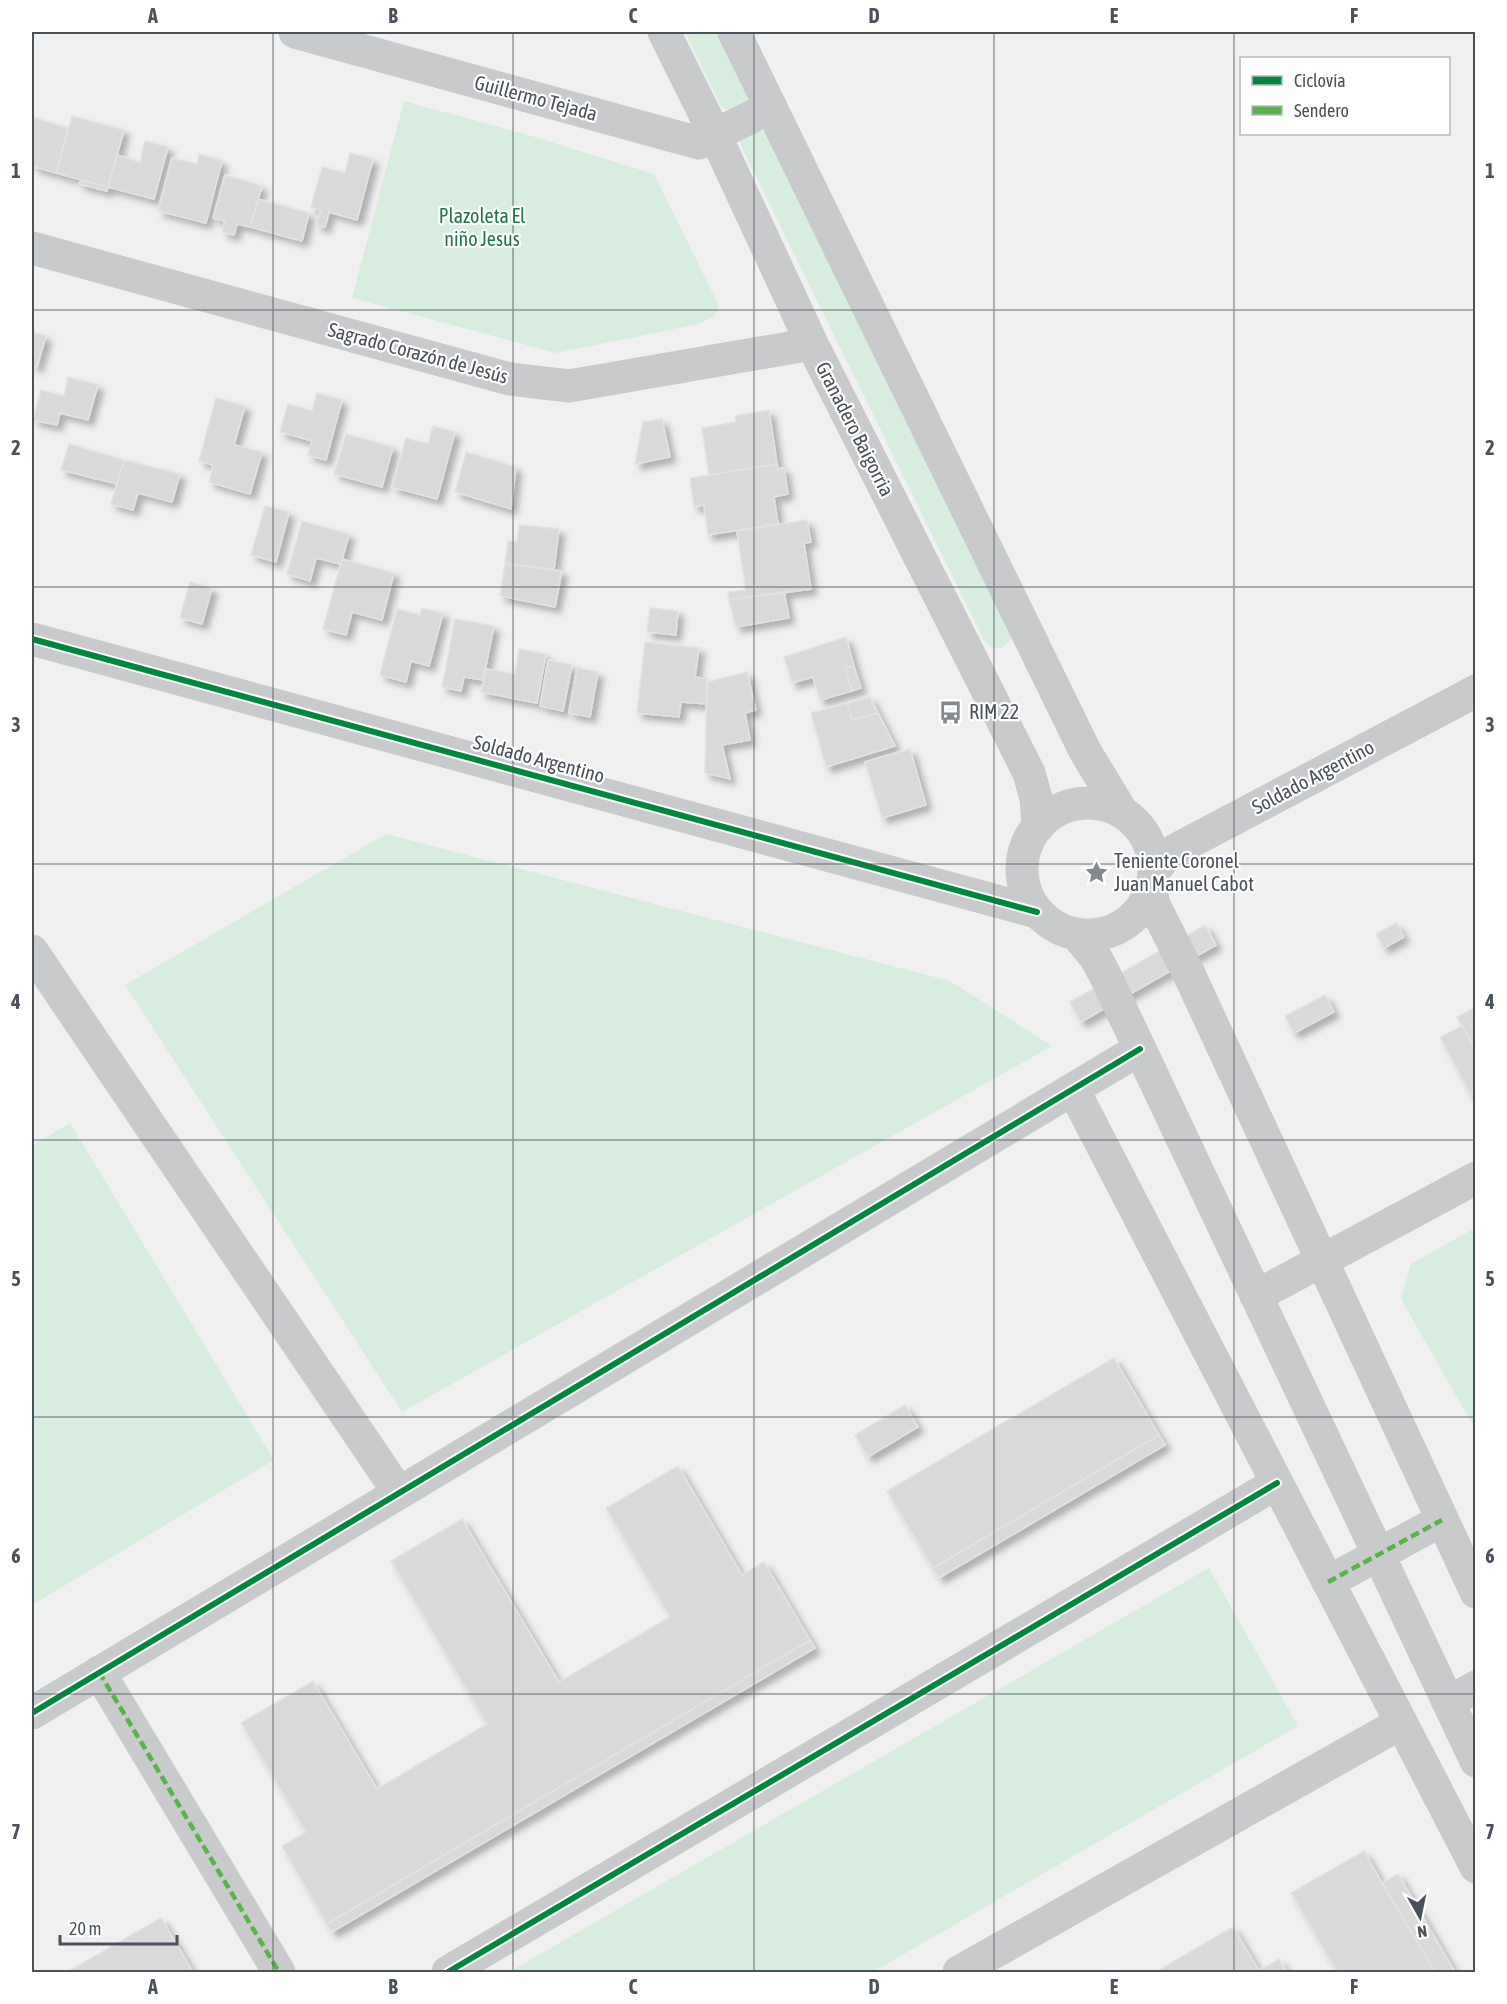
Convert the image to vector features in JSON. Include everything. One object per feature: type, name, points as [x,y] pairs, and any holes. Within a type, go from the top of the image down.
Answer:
[{"type":"street","name":"Guillermo Tejada","points":[[295,32],[699,142],[771,107]]},
{"type":"street","name":"Granadero Baigorria","points":[[664,32],[715,135],[812,344],[1029,773],[1036,798],[1038,827]]},
{"type":"street","points":[[734,32],[1085,751],[1122,812],[1139,827],[1150,847],[1154,905],[1188,972],[1476,1592]]},
{"type":"street","name":"Sagrado Corazón de Jesús","points":[[32,248],[510,379],[569,386],[812,344]]},
{"type":"street","name":"Soldado Argentino","points":[[32,639],[1037,912]]},
{"type":"street","name":"Soldado Argentino","points":[[1153,880],[1164,858],[1177,849],[1476,691]]},
{"type":"street","points":[[1122,812],[1100,804],[1077,804],[1055,812],[1038,827],[1026,846],[1022,870],[1026,892],[1037,912],[1054,927],[1077,935],[1099,935],[1121,927],[1139,912],[1153,880]]},
{"type":"street","points":[[1077,935],[1096,958],[1379,1555],[1462,1695],[1476,1761]]},
{"type":"street","points":[[32,951],[399,1493]]},
{"type":"street","points":[[32,1713],[1140,1049]]},
{"type":"street","points":[[1073,1089],[1476,1868]]},
{"type":"street","points":[[1256,1296],[1476,1178]]},
{"type":"street","points":[[448,1972],[1277,1483]]},
{"type":"street","points":[[1328,1582],[1442,1520]]},
{"type":"street","points":[[99,1672],[279,1972]]},
{"type":"street","points":[[959,1972],[1401,1723]]},
{"type":"green space","points":[[685,32],[717,32],[748,100],[731,112],[721,106]]},
{"type":"green space","name":"Plazoleta El niño Jesus","points":[[404,101],[525,134],[654,174],[719,306],[714,317],[698,324],[556,353],[352,298]]},
{"type":"green space","points":[[757,129],[766,133],[1011,636],[1009,642],[1002,648],[993,648],[984,640],[741,146],[740,141]]},
{"type":"green space","points":[[386,834],[950,981],[1052,1046],[402,1412],[125,985]]},
{"type":"green space","points":[[70,1123],[274,1460],[32,1605],[32,1146]]},
{"type":"green space","points":[[1475,1228],[1475,1429],[1401,1299],[1411,1264]]},
{"type":"green space","points":[[1209,1568],[1298,1726],[873,1972],[509,1972]]},
{"type":"building","points":[[72,116],[124,130],[108,187],[56,173]]},
{"type":"building","points":[[32,117],[68,128],[56,173],[32,166]]},
{"type":"building","points":[[145,141],[168,147],[154,199],[108,187],[117,155],[140,162]]},
{"type":"building","points":[[350,153],[373,159],[357,220],[329,212],[325,227],[316,225],[321,210],[311,207],[322,167],[345,173]]},
{"type":"building","points":[[199,154],[222,161],[206,223],[158,211],[172,158],[197,164]]},
{"type":"building","points":[[225,175],[262,186],[250,227],[237,224],[234,235],[222,232],[225,221],[213,218]]},
{"type":"building","points":[[81,180],[108,187],[107,191],[79,184]]},
{"type":"building","points":[[258,199],[309,213],[302,241],[250,227]]},
{"type":"building","points":[[32,332],[46,336],[37,367],[32,366]]},
{"type":"building","points":[[68,377],[98,385],[88,420],[60,413],[57,425],[33,420],[41,390],[64,396]]},
{"type":"building","points":[[317,393],[342,400],[326,460],[308,455],[312,441],[280,432],[288,404],[312,411]]},
{"type":"building","points":[[216,398],[245,406],[234,445],[262,452],[250,494],[209,482],[213,465],[199,461]]},
{"type":"building","points":[[769,410],[777,464],[709,475],[702,428],[736,422],[735,416]]},
{"type":"building","points":[[662,419],[670,457],[635,464],[643,422]]},
{"type":"building","points":[[433,426],[455,432],[437,499],[392,487],[406,438],[428,444]]},
{"type":"building","points":[[346,434],[393,447],[382,487],[334,474]]},
{"type":"building","points":[[69,444],[124,460],[117,484],[61,470]]},
{"type":"building","points":[[466,452],[516,467],[511,509],[455,492]]},
{"type":"building","points":[[124,460],[180,474],[172,502],[138,493],[133,510],[111,504]]},
{"type":"building","points":[[777,464],[778,469],[784,468],[788,494],[774,497],[778,524],[708,535],[704,505],[694,507],[690,478]]},
{"type":"building","points":[[265,506],[289,512],[276,562],[251,555]]},
{"type":"building","points":[[807,520],[811,542],[804,543],[811,589],[729,600],[728,592],[746,590],[737,531]]},
{"type":"building","points":[[302,521],[349,534],[341,564],[316,558],[310,581],[287,574]]},
{"type":"building","points":[[519,525],[559,529],[554,569],[505,564],[508,541],[517,542]]},
{"type":"building","points":[[342,559],[394,573],[382,620],[352,612],[346,635],[323,629]]},
{"type":"building","points":[[505,564],[562,571],[555,607],[500,596]]},
{"type":"building","points":[[190,582],[212,588],[202,624],[180,618]]},
{"type":"building","points":[[784,592],[789,618],[736,627],[729,600]]},
{"type":"building","points":[[422,608],[443,613],[429,666],[411,661],[406,682],[380,675],[397,609],[420,615]]},
{"type":"building","points":[[650,608],[678,611],[676,635],[647,632]]},
{"type":"building","points":[[455,619],[494,626],[483,680],[464,677],[461,691],[442,687]]},
{"type":"building","points":[[846,637],[854,666],[845,668],[852,691],[820,700],[813,677],[792,683],[784,657]]},
{"type":"building","points":[[645,642],[699,648],[695,677],[707,679],[706,704],[681,702],[679,717],[637,713]]},
{"type":"building","points":[[519,649],[546,654],[537,703],[481,692],[486,669],[515,674]]},
{"type":"building","points":[[548,660],[572,665],[563,711],[540,706]]},
{"type":"building","points":[[854,666],[861,688],[852,691],[845,668]]},
{"type":"building","points":[[577,668],[598,672],[590,717],[569,713]]},
{"type":"building","points":[[747,672],[756,710],[745,713],[750,740],[722,745],[730,779],[705,773],[707,682]]},
{"type":"building","points":[[870,697],[878,713],[852,720],[847,703]]},
{"type":"building","points":[[847,703],[852,720],[878,713],[895,746],[826,767],[811,713]]},
{"type":"building","points":[[910,749],[926,805],[882,818],[865,762]]},
{"type":"building","points":[[1396,923],[1404,937],[1384,948],[1376,934]]},
{"type":"building","points":[[1205,925],[1216,945],[1081,1022],[1070,1002]]},
{"type":"building","points":[[1325,995],[1334,1012],[1294,1033],[1285,1016]]},
{"type":"building","points":[[1476,1007],[1476,1051],[1457,1017]]},
{"type":"building","points":[[1462,1026],[1476,1051],[1476,1093],[1471,1095],[1440,1037]]},
{"type":"building","points":[[1114,1358],[1159,1435],[933,1568],[887,1491]]},
{"type":"building","points":[[905,1405],[918,1427],[868,1457],[855,1435]]},
{"type":"building","points":[[1159,1435],[1165,1445],[939,1578],[933,1568]]},
{"type":"building","points":[[678,1466],[742,1575],[764,1562],[810,1640],[327,1924],[282,1846],[306,1832],[241,1723],[313,1681],[377,1789],[487,1724],[391,1561],[462,1519],[559,1682],[670,1617],[606,1508]]},
{"type":"building","points":[[810,1640],[815,1648],[332,1932],[327,1924]]},
{"type":"building","points":[[1364,1851],[1435,1972],[1337,1972],[1291,1893]]},
{"type":"building","points":[[1398,1874],[1455,1972],[1435,1972],[1382,1883]]},
{"type":"building","points":[[161,1918],[193,1972],[67,1972]]},
{"type":"building","points":[[1233,1927],[1260,1972],[1161,1972],[1159,1970]]},
{"type":"building","points":[[1279,1959],[1287,1972],[1259,1971]]},
{"type":"marked path","points":[[1328,1582],[1442,1520]]},
{"type":"marked path","points":[[99,1672],[279,1972]]},
{"type":"cycle path","points":[[32,639],[1037,912]]},
{"type":"cycle path","points":[[32,1713],[1140,1049]]},
{"type":"cycle path","points":[[448,1972],[1277,1483]]},
{"type":"place","name":"RIM 22","points":[[951,712]]},
{"type":"place","name":"Teniente Coronel Juan Manuel Cabot","points":[[1096,872]]}]
